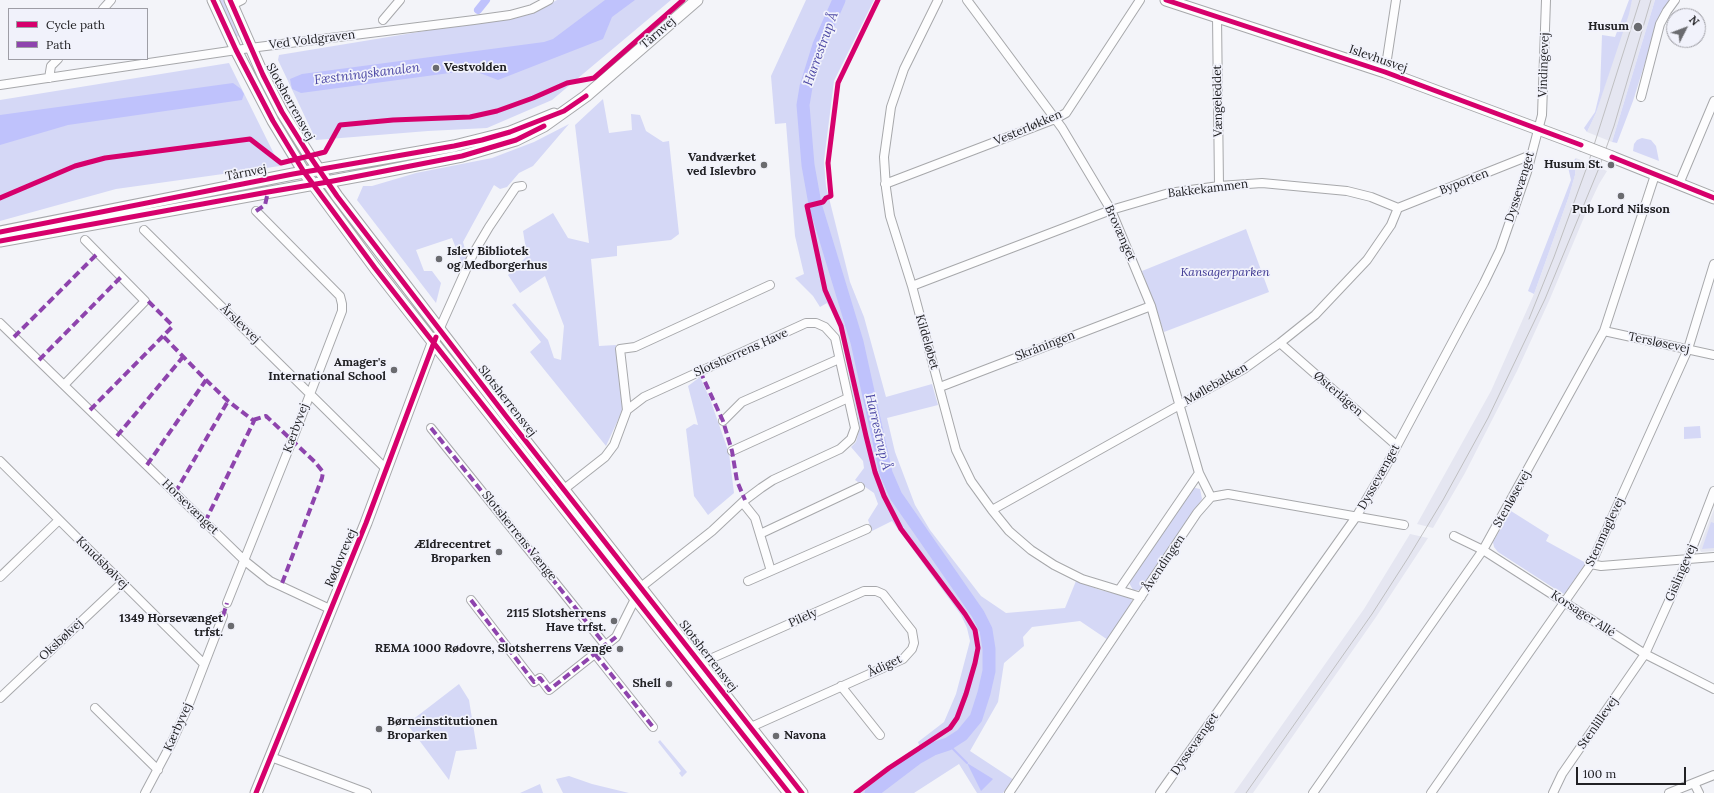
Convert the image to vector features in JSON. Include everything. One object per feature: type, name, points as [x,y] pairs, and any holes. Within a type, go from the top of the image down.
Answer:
[{"type":"street","points":[[104,8],[112,0]]},
{"type":"street","name":"Slotsherrensvej","points":[[213,0],[236,50],[273,121],[304,172],[433,342],[634,599],[676,649],[789,793]]},
{"type":"street","points":[[383,20],[400,0]]},
{"type":"street","name":"Ved Voldgraven","points":[[0,85],[250,48],[496,17],[532,9],[549,0]]},
{"type":"street","name":"Tårnvej","points":[[0,241],[328,182],[462,156],[516,140],[544,126],[586,96],[697,0]]},
{"type":"street","name":"Kildeløbet","points":[[938,0],[904,69],[891,107],[884,157],[885,184],[890,216],[912,286],[956,450],[971,481],[992,510],[1009,530],[1031,550],[1054,565],[1082,579],[1141,597]]},
{"type":"street","name":"Brovænget","points":[[967,0],[1062,128],[1110,210],[1151,306],[1199,473],[1211,497]]},
{"type":"street","name":"Vesterløkken","points":[[885,184],[1055,119],[1066,113],[1140,0]]},
{"type":"street","name":"Islevhusvej","points":[[1166,0],[1386,72],[1612,157],[1714,198]]},
{"type":"street","points":[[1386,72],[1396,0]]},
{"type":"street","name":"Vindingevej","points":[[1537,129],[1542,115],[1546,0]]},
{"type":"street","points":[[1641,97],[1660,24],[1675,0]]},
{"type":"street","name":"Slotsherrensvej","points":[[235,2],[250,48],[282,112],[319,170],[439,330],[563,490],[701,663],[802,793]]},
{"type":"street","name":"Vængeleddet","points":[[1217,16],[1219,186]]},
{"type":"street","points":[[49,78],[51,66],[57,60]]},
{"type":"street","points":[[1679,184],[1714,101]]},
{"type":"street","name":"Tårnvej","points":[[0,232],[304,172],[482,140],[510,132],[564,111]]},
{"type":"street","name":"Dyssevænget","points":[[1160,793],[1356,517],[1473,303],[1500,250],[1527,172],[1537,129]]},
{"type":"street","name":"Byporten","points":[[1398,208],[1531,155]]},
{"type":"street","name":"Stenløsevej","points":[[1313,793],[1483,550],[1604,331],[1655,175]]},
{"type":"street","name":"Bakkekammen","points":[[912,286],[1110,210],[1169,193],[1219,186],[1262,183],[1348,191],[1371,197],[1398,208]]},
{"type":"street","name":"Rødovrevej","points":[[256,793],[366,523],[433,342],[473,254],[516,187],[522,186]]},
{"type":"street","name":"Møllebakken","points":[[992,510],[1244,369],[1280,344],[1315,315],[1366,260],[1391,224],[1398,208]]},
{"type":"street","name":"Kærbyvej","points":[[227,604],[342,311],[340,296],[256,211]]},
{"type":"street","name":"Årslevvej","points":[[144,230],[310,392],[386,469]]},
{"type":"street","points":[[65,384],[145,301],[85,240]]},
{"type":"street","name":"Stenmaglevej","points":[[1431,793],[1591,564],[1688,350],[1714,264]]},
{"type":"street","points":[[563,490],[605,457],[614,445],[627,410],[620,350],[635,347],[770,285]]},
{"type":"street","name":"Skråningen","points":[[940,387],[1151,306]]},
{"type":"street","name":"Horsevænget","points":[[0,323],[65,384],[245,561],[270,581],[330,609]]},
{"type":"street","name":"Slotsherrens Have","points":[[627,410],[644,397],[806,323],[816,323],[829,330],[835,338],[855,428],[852,438],[846,446],[773,480],[761,488],[712,531],[641,587]]},
{"type":"street","name":"Tersløsevej","points":[[1604,331],[1714,355]]},
{"type":"street","name":"Østerlågen","points":[[1280,344],[1396,445]]},
{"type":"street","points":[[723,421],[742,402],[839,359]]},
{"type":"street","points":[[732,451],[848,398]]},
{"type":"street","name":"Slotsherrens Vænge","points":[[431,428],[606,646]]},
{"type":"street","name":"Knudsbølvej","points":[[0,461],[204,664]]},
{"type":"street","name":"Åvendingen","points":[[1119,590],[1199,473]]},
{"type":"street","points":[[760,534],[860,487]]},
{"type":"street","name":"Gislingevej","points":[[1645,654],[1688,559],[1714,491]]},
{"type":"street","points":[[1211,497],[1228,494],[1404,525]]},
{"type":"street","name":"Åvendingen","points":[[1009,793],[1197,513],[1211,497]]},
{"type":"street","points":[[743,503],[755,518],[771,571]]},
{"type":"street","points":[[0,577],[59,520]]},
{"type":"street","points":[[748,581],[867,529]]},
{"type":"street","name":"Korsager Allé","points":[[1454,536],[1483,550],[1645,654],[1714,689]]},
{"type":"street","points":[[1591,564],[1601,566],[1714,557]]},
{"type":"street","name":"Oksbølvej","points":[[0,698],[122,583]]},
{"type":"street","points":[[470,600],[534,682],[540,678],[549,690],[616,637],[641,587]]},
{"type":"street","name":"Pilely","points":[[701,663],[864,591],[876,591],[883,594],[900,614]]},
{"type":"street","name":"Ådiget","points":[[751,727],[903,659],[912,649],[914,636],[900,614]]},
{"type":"street","name":"Kærbyvej","points":[[145,793],[158,770],[186,709],[223,616]]},
{"type":"street","points":[[595,654],[654,727]]},
{"type":"street","name":"Stenlillevej","points":[[1553,793],[1562,774],[1645,654]]},
{"type":"street","points":[[841,686],[880,735]]},
{"type":"street","points":[[95,708],[158,770]]},
{"type":"street","points":[[271,757],[366,793]]},
{"type":"street","points":[[1669,793],[1714,775]]},
{"type":"street","points":[[1694,784],[1699,793]]},
{"type":"shaded area","points":[[1632,0],[1655,0],[1612,142],[1587,132],[1596,113]]},
{"type":"shaded area","points":[[1576,158],[1607,171],[1590,203],[1549,301],[1517,371],[1465,473],[1433,528],[1417,524],[1491,391],[1534,294],[1569,196],[1575,175]]},
{"type":"shaded area","points":[[1714,509],[1714,551],[1701,552],[1699,548]]},
{"type":"shaded area","points":[[1410,534],[1428,538],[1376,617],[1253,793],[1234,793],[1364,609]]},
{"type":"green space","points":[[219,0],[225,0],[240,33],[240,37],[236,36]]},
{"type":"green space","name":"Vestvolden","points":[[557,0],[671,0],[552,100],[487,128],[316,140],[278,60],[279,55],[534,13]]},
{"type":"green space","points":[[806,0],[874,0],[834,81],[824,161],[826,186],[850,282],[864,317],[886,397],[932,384],[938,405],[887,418],[895,452],[915,505],[930,530],[981,596],[1006,613],[1065,608],[1076,581],[1100,590],[1129,597],[1132,600],[1131,606],[1108,640],[1080,621],[1032,627],[1023,637],[1024,646],[1004,663],[998,702],[970,751],[1014,780],[1003,793],[977,793],[959,764],[914,793],[860,793],[921,750],[918,742],[944,722],[956,694],[970,641],[967,628],[961,615],[892,521],[872,531],[868,520],[878,504],[874,493],[855,480],[864,468],[863,461],[851,447],[856,442],[860,427],[838,323],[827,303],[820,307],[813,296],[795,278],[804,274],[795,236],[786,123],[775,124],[771,76]]},
{"type":"green space","points":[[1629,0],[1632,0],[1629,14],[1596,113],[1587,132],[1584,128],[1595,112],[1600,91],[1602,35],[1615,37]]},
{"type":"green space","points":[[1655,0],[1670,0],[1658,21],[1633,101],[1617,143],[1612,142]]},
{"type":"green space","points":[[229,63],[280,166],[116,189],[0,221],[0,100]]},
{"type":"green space","points":[[603,99],[609,133],[632,130],[631,114],[640,115],[646,131],[663,142],[669,141],[679,234],[671,240],[617,246],[617,256],[591,259],[599,346],[616,345],[623,409],[606,446],[530,352],[541,342],[512,305],[515,303],[548,340],[554,358],[561,360],[564,326],[545,276],[520,293],[508,275],[527,256],[523,231],[553,213],[568,238],[589,243],[575,125]]},
{"type":"green space","points":[[569,124],[533,166],[519,173],[507,187],[500,189],[494,185],[463,242],[467,256],[463,266],[452,238],[416,250],[424,271],[432,271],[441,283],[436,303],[357,200],[363,186],[372,186],[416,173],[492,158],[534,142]]},
{"type":"green space","points":[[1642,138],[1651,140],[1656,146],[1659,161],[1633,151],[1634,144],[1637,140]]},
{"type":"green space","points":[[1576,158],[1575,175],[1569,196],[1534,294],[1528,291],[1571,180],[1568,167]]},
{"type":"green space","name":"Kansagerparken","points":[[1246,229],[1269,292],[1164,332],[1142,271]]},
{"type":"green space","points":[[700,377],[710,399],[729,453],[734,493],[708,515],[694,496],[686,429],[694,424],[698,425],[688,386]]},
{"type":"green space","points":[[1700,426],[1701,438],[1684,439],[1684,427]]},
{"type":"green space","points":[[1191,487],[1200,489],[1202,499],[1142,590],[1133,590],[1128,581]]},
{"type":"green space","points":[[1511,511],[1549,535],[1546,541],[1586,563],[1565,593],[1563,594],[1498,552],[1494,547],[1493,542]]},
{"type":"green space","points":[[1711,522],[1714,523],[1714,548],[1702,549]]},
{"type":"green space","points":[[459,684],[469,700],[477,749],[456,751],[449,780],[407,724]]},
{"type":"green space","points":[[660,740],[687,772],[682,777],[679,773],[681,771],[658,742]]},
{"type":"green space","points":[[569,776],[592,784],[629,793],[563,793],[556,779]]},
{"type":"green space","points":[[540,784],[543,793],[520,793]]},
{"type":"water","name":"Fæstningskanalen","points":[[605,0],[635,0],[612,17],[603,39],[498,80],[472,70],[301,93],[292,89],[290,79],[302,74],[544,42],[553,39]]},
{"type":"water","points":[[233,83],[241,89],[244,94],[242,100],[68,125],[0,145],[0,115]]},
{"type":"water","points":[[967,763],[993,779],[981,791]]},
{"type":"waterway","points":[[478,10],[486,0]]},
{"type":"waterway","name":"Harrestrup Å","points":[[839,0],[819,45],[806,87],[803,105],[808,165],[815,204],[857,342],[886,473],[896,496],[978,614],[986,630],[989,649],[989,671],[976,718],[962,735],[948,744],[933,749],[917,758],[871,793]]},
{"type":"waterway","points":[[948,744],[967,763]]},
{"type":"tram line","points":[[1529,319],[1554,257],[1588,164],[1640,0]]},
{"type":"tram line","points":[[1246,793],[1372,614],[1443,500],[1488,418],[1545,299],[1599,168],[1614,126],[1651,0]]},
{"type":"marked path","points":[[256,211],[265,205],[268,192]]},
{"type":"marked path","points":[[14,337],[98,253]]},
{"type":"marked path","points":[[39,360],[121,277]]},
{"type":"marked path","points":[[90,410],[172,327],[171,324],[148,301],[145,301]]},
{"type":"marked path","points":[[147,465],[206,380],[163,336]]},
{"type":"marked path","points":[[117,436],[183,357]]},
{"type":"marked path","points":[[700,371],[723,421],[732,451],[737,481],[745,500]]},
{"type":"marked path","points":[[205,522],[254,421],[228,401],[206,380]]},
{"type":"marked path","points":[[175,493],[228,401]]},
{"type":"marked path","points":[[253,420],[266,416],[315,462],[323,472],[281,586]]},
{"type":"marked path","points":[[431,428],[606,646]]},
{"type":"marked path","points":[[471,600],[534,682],[540,678],[549,690],[616,637]]},
{"type":"marked path","points":[[223,616],[227,603]]},
{"type":"marked path","points":[[595,654],[653,727]]},
{"type":"cycle path","points":[[213,0],[236,50],[273,121],[304,172],[375,268],[789,793]]},
{"type":"cycle path","points":[[230,0],[263,75],[282,112],[337,196],[506,416],[802,793]]},
{"type":"cycle path","points":[[0,198],[75,166],[105,158],[250,139],[281,163],[325,152],[340,125],[393,120],[470,117],[497,111],[533,98],[567,83],[594,78],[683,0]]},
{"type":"cycle path","points":[[856,793],[889,768],[950,728],[957,718],[966,694],[978,648],[975,630],[965,614],[901,529],[884,496],[875,472],[841,326],[825,290],[807,206],[823,202],[826,198],[831,196],[828,163],[838,83],[878,0]]},
{"type":"cycle path","points":[[1166,0],[1385,72],[1581,145]]},
{"type":"cycle path","points":[[0,232],[293,174],[482,140],[510,132],[564,111],[586,96]]},
{"type":"cycle path","points":[[0,241],[328,182],[462,156],[516,140],[544,126]]},
{"type":"cycle path","points":[[1612,157],[1714,198]]},
{"type":"cycle path","points":[[256,793],[366,523],[436,337]]},
{"type":"place","name":"Husum","points":[[1638,27]]},
{"type":"place","name":"Vestvolden","points":[[436,68]]},
{"type":"place","name":"Vandværket ved Islevbro","points":[[764,165]]},
{"type":"place","name":"Husum St.","points":[[1611,165]]},
{"type":"place","name":"Pub Lord Nilsson","points":[[1621,196]]},
{"type":"place","name":"Islev Bibliotek og Medborgerhus","points":[[439,259]]},
{"type":"place","name":"Amager's International School","points":[[394,370]]},
{"type":"place","name":"Ældrecentret Broparken","points":[[499,552]]},
{"type":"place","name":"2115 Slotsherrens Have trfst.","points":[[614,621]]},
{"type":"place","name":"1349 Horsevænget trfst.","points":[[231,626]]},
{"type":"place","name":"REMA 1000 Rødovre, Slotsherrens Vænge","points":[[620,649]]},
{"type":"place","name":"Shell","points":[[669,684]]},
{"type":"place","name":"Børneinstitutionen Broparken","points":[[379,729]]},
{"type":"place","name":"Navona","points":[[776,736]]}]
